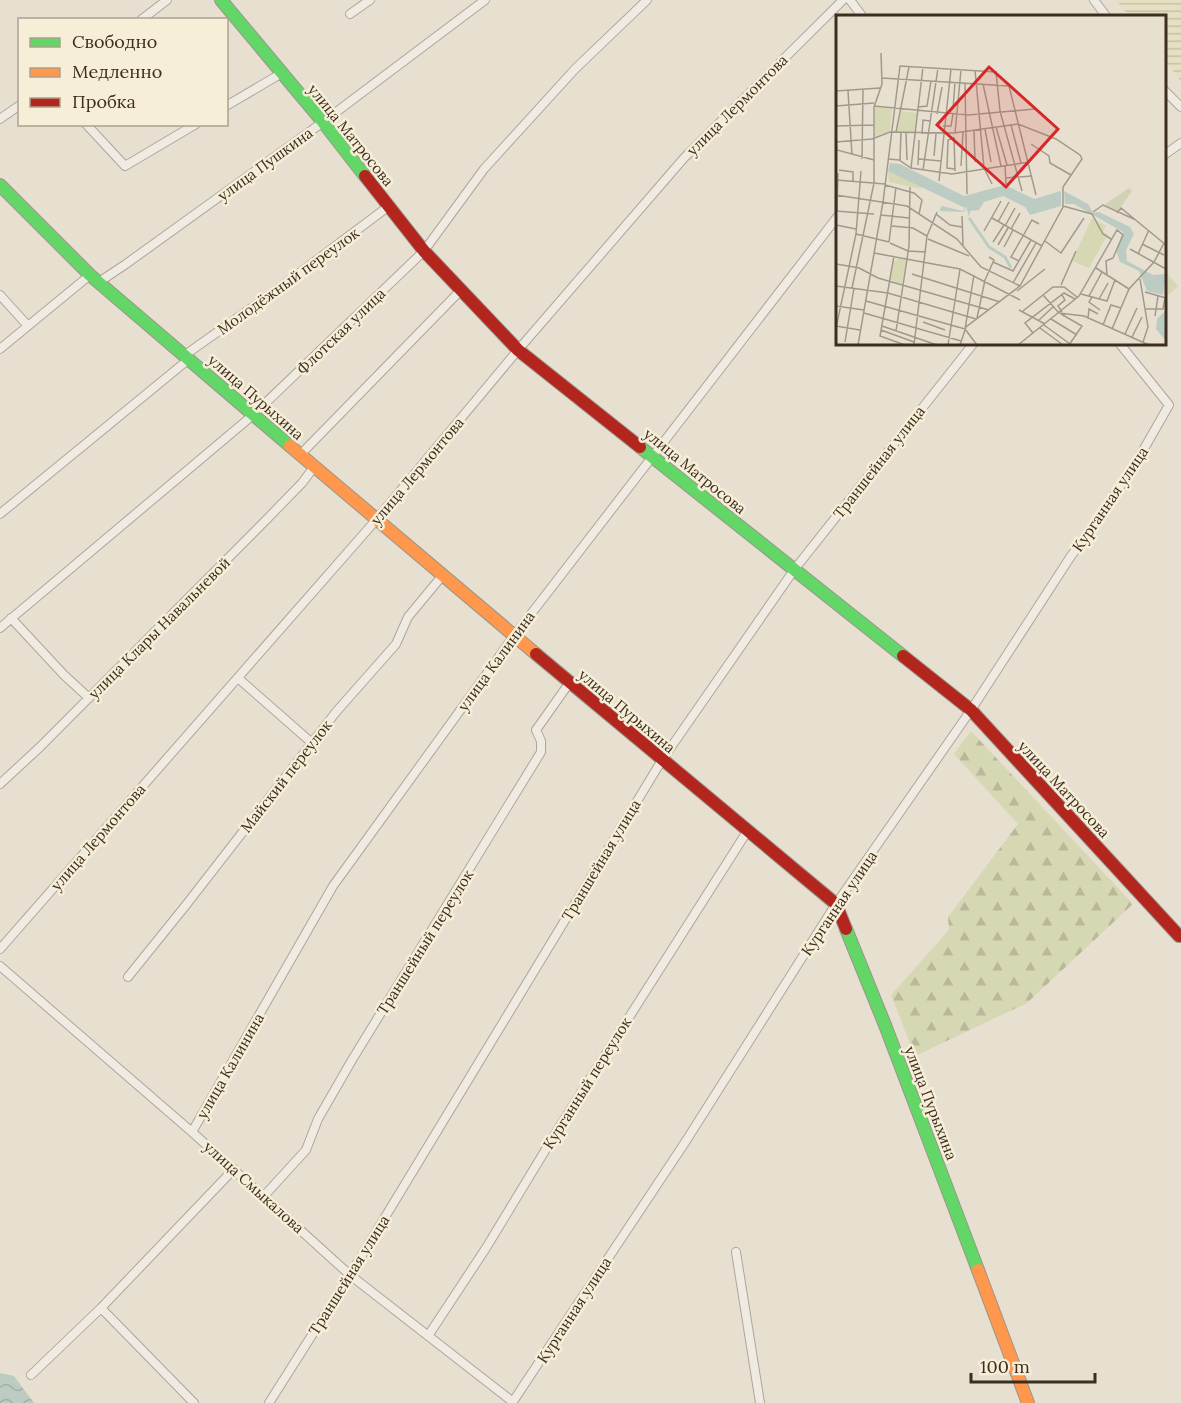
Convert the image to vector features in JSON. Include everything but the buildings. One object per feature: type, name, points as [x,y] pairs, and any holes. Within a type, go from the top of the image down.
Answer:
[{"type":"street","points":[[144,18],[167,0]]},
{"type":"street","name":"улица Матросова","points":[[221,0],[323,122],[424,251],[518,350],[971,710],[1179,936]]},
{"type":"street","points":[[350,14],[370,0]]},
{"type":"street","name":"улица Пушкина","points":[[0,349],[94,278],[126,264],[323,122],[485,0]]},
{"type":"street","name":"Флотская улица","points":[[0,628],[254,415],[424,251],[484,169],[575,69],[647,0]]},
{"type":"street","name":"улица Лермонтова","points":[[0,950],[376,520],[518,350],[684,158],[843,0]]},
{"type":"street","points":[[850,0],[861,15]]},
{"type":"street","points":[[1094,0],[1105,15]]},
{"type":"street","points":[[228,105],[282,73]]},
{"type":"street","points":[[1166,92],[1181,107]]},
{"type":"street","points":[[0,119],[18,106]]},
{"type":"street","points":[[88,126],[125,166],[193,126]]},
{"type":"street","points":[[1166,154],[1181,143]]},
{"type":"street","name":"улица Пурыхина","points":[[0,185],[94,278],[300,456],[836,904],[885,1025],[1028,1403]]},
{"type":"street","name":"Молодёжный переулок","points":[[0,514],[187,357],[389,206]]},
{"type":"street","name":"улица Калинина","points":[[192,1132],[333,886],[514,636],[836,217]]},
{"type":"street","points":[[300,456],[461,290]]},
{"type":"street","points":[[0,295],[28,326]]},
{"type":"street","name":"Траншейная улица","points":[[269,1403],[350,1275],[662,760],[794,570],[972,345]]},
{"type":"street","name":"Курганная улица","points":[[513,1402],[684,1144],[836,904],[971,710],[1071,556],[1137,461],[1169,405],[1121,345]]},
{"type":"street","name":"улица Клары Навальневой","points":[[0,784],[274,512],[314,467]]},
{"type":"street","name":"Майский переулок","points":[[128,976],[312,743],[396,644],[408,617],[442,576]]},
{"type":"street","points":[[11,618],[64,675],[89,698]]},
{"type":"street","points":[[238,678],[312,743]]},
{"type":"street","name":"Траншейный переулок","points":[[264,1197],[306,1150],[318,1119],[352,1060],[541,752],[541,741],[536,730],[570,682]]},
{"type":"street","name":"Курганный переулок","points":[[428,1336],[486,1248],[560,1126],[748,830]]},
{"type":"street","name":"улица Смыкалова","points":[[0,966],[234,1169],[350,1275],[513,1402]]},
{"type":"street","points":[[31,1375],[101,1308],[234,1169]]},
{"type":"street","points":[[736,1252],[760,1403]]},
{"type":"street","points":[[101,1308],[194,1403]]},
{"type":"shaded area","points":[[1116,0],[1181,0],[1181,81],[1166,62],[1166,15],[1128,15]]},
{"type":"green space","points":[[1166,272],[1178,286],[1166,297]]},
{"type":"green space","points":[[971,731],[1133,904],[1027,1003],[915,1056],[891,995],[949,930],[948,917],[1018,824],[954,754]]},
{"type":"water","points":[[0,1373],[14,1376],[34,1403],[0,1403]]},
{"type":"traffic: fast","points":[[221,0],[365,176]]},
{"type":"traffic: fast","points":[[0,185],[90,275],[290,446]]},
{"type":"traffic: fast","points":[[640,447],[903,656]]},
{"type":"traffic: fast","points":[[846,929],[978,1270]]},
{"type":"traffic: slow","points":[[290,446],[536,654]]},
{"type":"traffic: slow","points":[[978,1270],[1028,1403]]},
{"type":"traffic: jam","points":[[365,176],[424,251],[518,350],[640,447]]},
{"type":"traffic: jam","points":[[536,654],[836,904],[846,929]]},
{"type":"traffic: jam","points":[[903,656],[971,710],[1179,936]]}]
